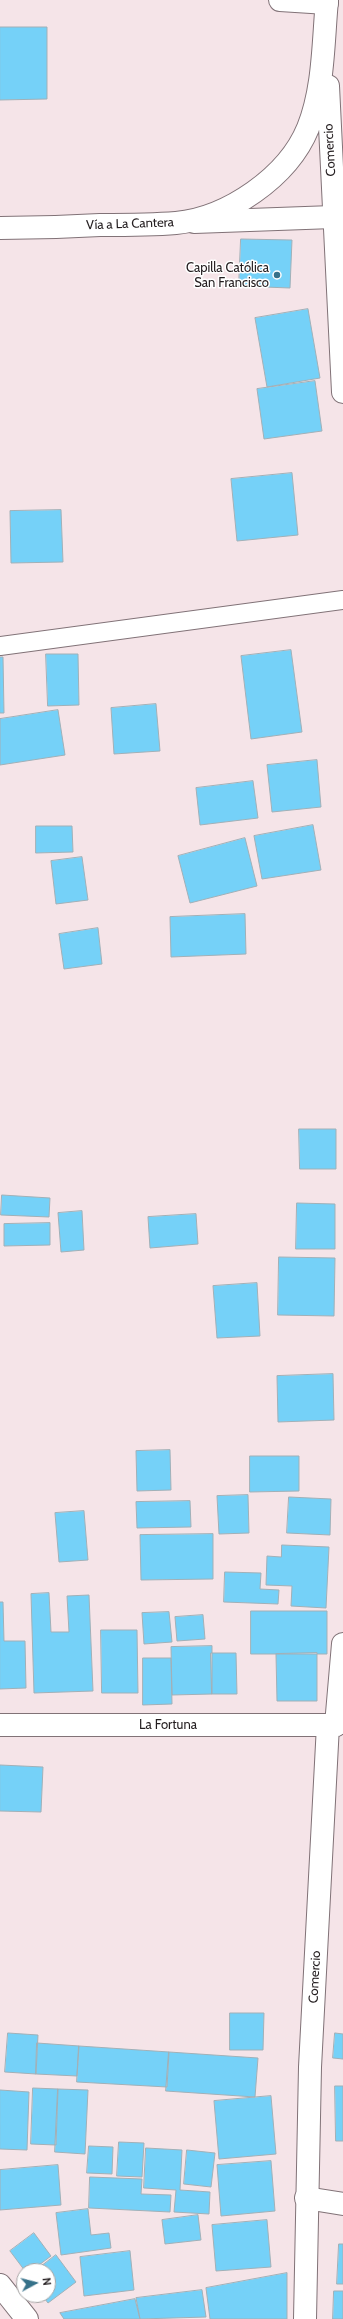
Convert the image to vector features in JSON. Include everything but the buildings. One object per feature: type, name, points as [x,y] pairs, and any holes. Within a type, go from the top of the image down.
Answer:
[{"type":"street","points":[[280,0],[327,1]]},
{"type":"street","name":"Comercio","points":[[327,1],[328,104],[333,217],[340,281],[343,392]]},
{"type":"street","name":"Vía a La Cantera","points":[[0,228],[177,223],[215,213],[261,188],[280,171],[296,150],[308,129],[317,100],[324,51],[327,1]]},
{"type":"street","points":[[177,223],[333,217]]},
{"type":"street","name":"Comercio","points":[[305,2319],[306,2198],[310,2067],[332,1725],[343,1644]]},
{"type":"street","name":"La Fortuna","points":[[0,1725],[332,1725]]},
{"type":"street","points":[[306,2198],[343,2204]]},
{"type":"street","points":[[0,2285],[18,2316]]},
{"type":"lane","points":[[0,646],[343,600]]},
{"type":"place","name":"Capilla Católica San Francisco","points":[[277,275]]}]
